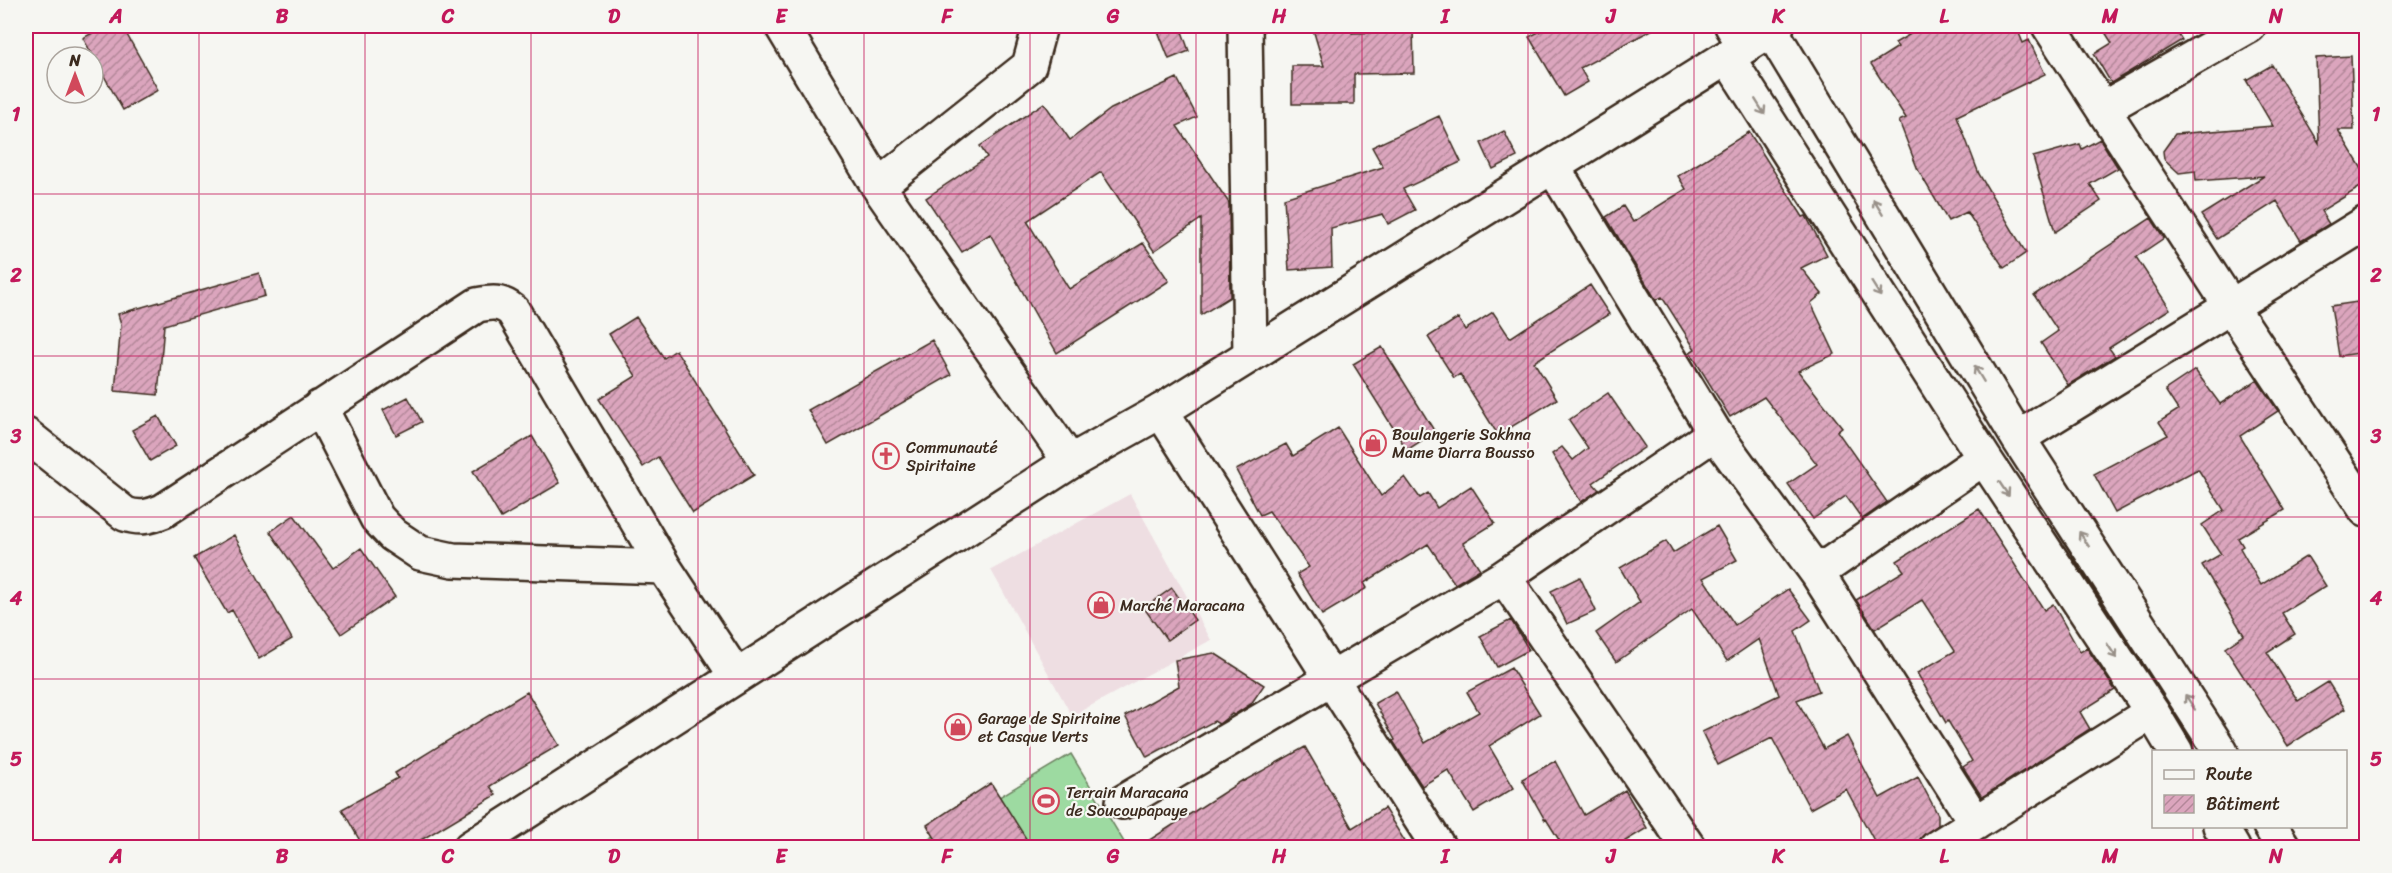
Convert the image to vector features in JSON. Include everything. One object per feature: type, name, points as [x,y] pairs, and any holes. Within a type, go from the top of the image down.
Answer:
[{"type":"street","points":[[782,26],[878,186],[1070,462]]},
{"type":"street","points":[[878,186],[1029,66],[1040,26]]},
{"type":"street","points":[[1245,26],[1250,355]]},
{"type":"street","points":[[2049,26],[2230,305],[2367,510]]},
{"type":"street","points":[[2103,109],[2249,26]]},
{"type":"street","points":[[470,848],[1070,462],[1161,411],[1553,167],[1751,37]]},
{"type":"street","points":[[1751,37],[2018,438],[2221,750]]},
{"type":"street","points":[[1751,37],[1983,458],[2152,712],[2175,750]]},
{"type":"street","points":[[1553,167],[1715,433],[1817,573],[1976,823]]},
{"type":"street","points":[[2018,438],[2230,305],[2367,223]]},
{"type":"street","points":[[26,435],[125,514],[136,518],[148,517],[163,510],[477,305],[493,302],[504,304],[513,312],[664,567],[736,676]]},
{"type":"street","points":[[320,407],[377,518],[393,535],[420,553],[453,560],[664,567]]},
{"type":"street","points":[[1161,411],[1439,848]]},
{"type":"street","points":[[1123,802],[1504,577],[1715,433]]},
{"type":"street","points":[[1817,573],[1983,458]]},
{"type":"street","points":[[1504,577],[1689,848]]},
{"type":"street","points":[[1936,848],[2152,712]]},
{"type":"street","points":[[2221,828],[2233,848]]},
{"type":"shaded area","name":"Marché Maracana","points":[[1130,494],[1211,640],[1072,716],[991,570]]},
{"type":"green space","name":"Terrain Maracana de Soucoupapaye","points":[[1071,754],[1127,847],[914,848]]},
{"type":"building","points":[[105,26],[122,26],[158,90],[123,110],[105,78],[105,45],[87,45],[83,38]]},
{"type":"building","points":[[1156,26],[1180,26],[1189,51],[1169,59]]},
{"type":"building","points":[[1312,26],[1350,26],[1352,33],[1390,32],[1390,27],[1413,26],[1414,73],[1354,74],[1354,104],[1292,104],[1292,66],[1324,66]]},
{"type":"building","points":[[1550,26],[1659,26],[1580,68],[1588,82],[1564,96],[1529,37]]},
{"type":"building","points":[[1924,26],[2016,26],[2023,43],[2029,40],[2045,74],[1957,116],[1979,174],[2026,253],[2004,268],[1967,212],[1948,221],[1918,170],[1899,121],[1906,118],[1871,64],[1898,47],[1895,43]]},
{"type":"building","points":[[2101,26],[2173,26],[2182,40],[2111,83],[2094,54],[2112,43]]},
{"type":"building","points":[[2351,56],[2354,130],[2338,130],[2367,177],[2367,183],[2321,211],[2329,224],[2301,241],[2277,201],[2217,239],[2201,215],[2264,176],[2196,181],[2195,171],[2179,173],[2164,159],[2163,151],[2175,134],[2273,126],[2246,80],[2272,65],[2319,143],[2316,58]]},
{"type":"building","points":[[1177,78],[1197,117],[1177,126],[1229,203],[1230,297],[1201,315],[1201,219],[1154,251],[1101,172],[1027,221],[1069,289],[1143,243],[1169,281],[1057,353],[990,234],[962,252],[926,198],[987,157],[980,146],[1044,103],[1070,140],[1111,109]]},
{"type":"building","points":[[1439,116],[1461,162],[1403,189],[1415,210],[1388,224],[1383,214],[1331,228],[1332,267],[1289,270],[1284,198],[1383,167],[1372,147]]},
{"type":"building","points":[[1504,131],[1517,157],[1493,169],[1481,143]]},
{"type":"building","points":[[1749,132],[1803,217],[1806,216],[1827,255],[1801,268],[1822,294],[1811,303],[1835,354],[1798,371],[1842,427],[1837,431],[1887,502],[1862,519],[1846,496],[1813,519],[1788,484],[1817,464],[1764,397],[1730,417],[1690,352],[1695,349],[1662,297],[1656,300],[1606,217],[1623,206],[1633,222],[1686,189],[1678,176]]},
{"type":"building","points":[[2100,139],[2118,168],[2090,184],[2101,201],[2055,232],[2033,157],[2080,144],[2082,149]]},
{"type":"building","points":[[2151,218],[2164,238],[2136,257],[2170,309],[2109,348],[2115,356],[2068,385],[2041,343],[2058,331],[2034,295]]},
{"type":"building","points":[[259,273],[265,296],[164,325],[158,395],[115,391],[121,324],[118,314]]},
{"type":"building","points":[[1590,285],[1609,314],[1534,362],[1557,399],[1498,435],[1460,374],[1454,378],[1428,337],[1458,318],[1465,330],[1493,312],[1510,338]]},
{"type":"building","points":[[2357,302],[2366,352],[2339,356],[2331,306]]},
{"type":"building","points":[[636,317],[664,358],[676,350],[754,475],[693,513],[658,457],[643,467],[599,399],[636,376],[609,334]]},
{"type":"building","points":[[932,340],[951,375],[828,445],[808,410]]},
{"type":"building","points":[[1382,347],[1435,432],[1407,450],[1353,364]]},
{"type":"building","points":[[2195,370],[2220,404],[2257,380],[2278,411],[2240,436],[2285,510],[2238,538],[2243,546],[2240,548],[2261,585],[2307,556],[2326,586],[2282,613],[2295,634],[2267,652],[2298,701],[2328,682],[2345,709],[2288,746],[2225,648],[2244,635],[2202,565],[2221,554],[2202,525],[2224,510],[2198,469],[2115,513],[2094,474],[2168,435],[2159,422],[2178,410],[2165,390]]},
{"type":"building","points":[[1608,393],[1645,447],[1593,483],[1599,490],[1581,502],[1552,454],[1562,447],[1573,460],[1588,448],[1569,420]]},
{"type":"building","points":[[408,397],[422,422],[396,435],[383,410]]},
{"type":"building","points":[[158,416],[176,446],[150,461],[132,430]]},
{"type":"building","points":[[1338,428],[1381,496],[1405,477],[1420,498],[1428,493],[1437,508],[1471,486],[1495,523],[1463,543],[1480,569],[1455,584],[1428,544],[1364,583],[1367,588],[1322,615],[1297,574],[1309,567],[1269,511],[1260,515],[1236,470],[1286,444],[1293,456]]},
{"type":"building","points":[[532,436],[560,483],[501,518],[473,471]]},
{"type":"building","points":[[1979,509],[2044,610],[2053,604],[2080,652],[2087,648],[2115,690],[2080,712],[2090,729],[1982,797],[1963,767],[1972,761],[1948,721],[1946,723],[1917,673],[1955,651],[1922,600],[1875,629],[1856,600],[1904,571],[1897,561]]},
{"type":"building","points":[[294,515],[333,568],[361,548],[395,597],[341,634],[270,532]]},
{"type":"building","points":[[1717,526],[1737,560],[1703,578],[1735,625],[1788,589],[1811,620],[1795,631],[1819,691],[1797,700],[1824,749],[1847,736],[1880,798],[1918,777],[1938,815],[1938,825],[1920,839],[1917,848],[1878,848],[1846,789],[1810,809],[1772,738],[1718,765],[1702,732],[1779,695],[1759,639],[1727,661],[1692,609],[1616,662],[1596,633],[1640,602],[1620,568],[1666,541],[1673,553]]},
{"type":"building","points":[[234,535],[292,639],[259,659],[232,610],[227,613],[194,558]]},
{"type":"building","points":[[1580,577],[1596,611],[1567,624],[1551,591]]},
{"type":"building","points":[[1172,588],[1195,620],[1167,640],[1144,608]]},
{"type":"building","points":[[1511,620],[1529,650],[1497,667],[1480,636]]},
{"type":"building","points":[[1214,653],[1264,685],[1251,704],[1234,715],[1232,714],[1219,724],[1214,721],[1147,757],[1125,716],[1179,686],[1175,660]]},
{"type":"building","points":[[1511,668],[1540,714],[1489,746],[1514,788],[1474,812],[1448,770],[1422,786],[1393,741],[1395,740],[1375,703],[1396,691],[1425,743],[1479,712],[1467,692]]},
{"type":"building","points":[[527,692],[559,745],[490,786],[496,795],[421,840],[426,848],[364,848],[342,809],[398,778],[395,773]]},
{"type":"building","points":[[1305,747],[1352,828],[1384,808],[1409,848],[1137,848],[1243,780]]},
{"type":"building","points":[[1555,761],[1584,815],[1625,790],[1647,828],[1614,848],[1564,848],[1522,779]]},
{"type":"building","points":[[991,783],[1032,848],[941,848],[927,825]]},
{"type":"place","name":"Boulangerie Sokhna Mame Diarra Bousso","points":[[1373,443]]},
{"type":"place","name":"Communauté Spiritaine","points":[[886,456]]},
{"type":"place","name":"Marché Maracana","points":[[1101,605]]},
{"type":"place","name":"Garage de Spiritaine et Casque Verts","points":[[958,727]]},
{"type":"place","name":"Terrain Maracana de Soucoupapaye","points":[[1046,801]]}]
